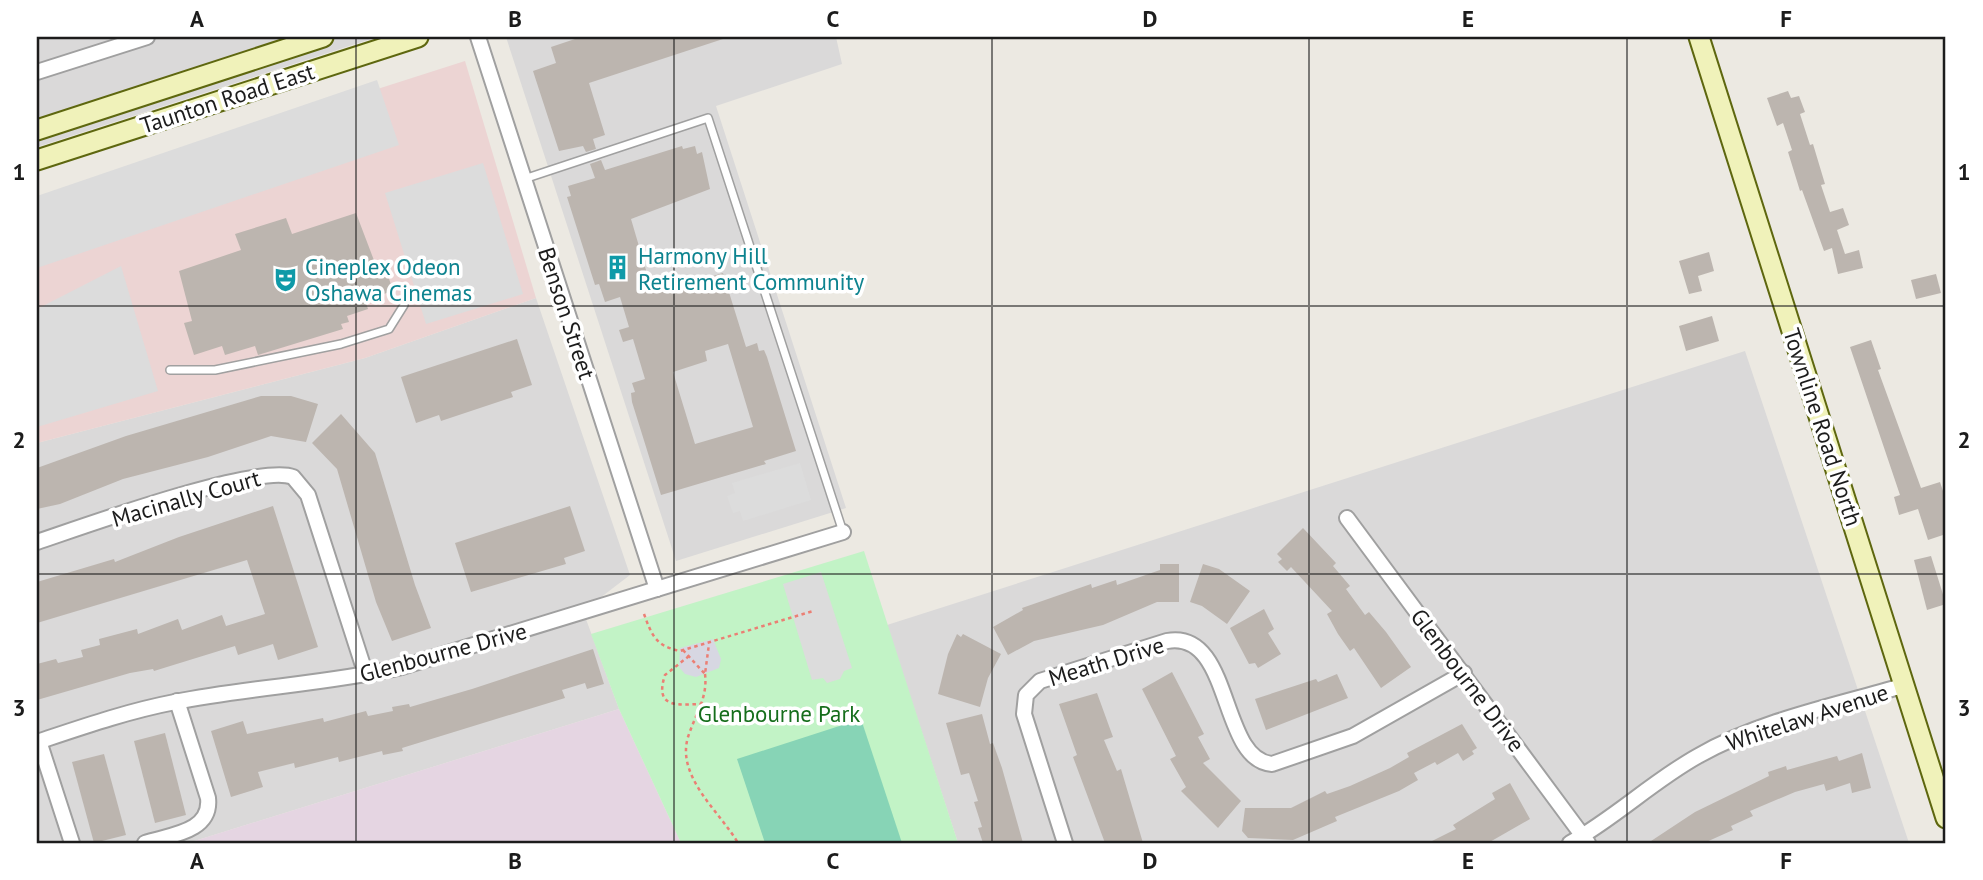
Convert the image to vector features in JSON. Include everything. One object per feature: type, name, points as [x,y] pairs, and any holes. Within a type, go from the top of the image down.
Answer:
[{"type":"main road","name":"Taunton Road East","points":[[37,130],[323,37]]},
{"type":"main road","name":"Taunton Road East","points":[[37,160],[418,37]]},
{"type":"main road","name":"Townline Road North","points":[[1699,37],[1946,818]]},
{"type":"street","points":[[37,72],[147,37]]},
{"type":"street","name":"Benson Street","points":[[478,37],[657,589]]},
{"type":"street","name":"Macinally Court","points":[[37,542],[216,486],[268,474],[293,477],[308,495],[366,675]]},
{"type":"street","name":"Glenbourne Drive","points":[[1347,519],[1464,673],[1580,841]]},
{"type":"street","name":"Glenbourne Drive","points":[[38,742],[120,715],[177,701],[366,675],[435,658],[843,532]]},
{"type":"street","name":"Meath Drive","points":[[1065,843],[1024,714],[1026,695],[1040,681],[1167,641],[1186,641],[1198,648],[1215,676],[1249,754],[1259,762],[1272,764],[1353,736],[1464,673]]},
{"type":"street","name":"Whitelaw Avenue","points":[[1580,841],[1657,782],[1722,744],[1769,726],[1906,685]]},
{"type":"street","points":[[145,843],[193,828],[204,820],[208,812],[208,798],[177,701]]},
{"type":"street","points":[[38,742],[72,843]]},
{"type":"lane","points":[[524,179],[708,118],[750,255],[843,532]]},
{"type":"lane","points":[[170,370],[215,370],[341,344],[389,329],[404,305]]},
{"type":"path","points":[[644,614],[651,635],[659,644],[683,650],[813,611]]},
{"type":"path","points":[[709,643],[702,704],[686,745],[688,768],[738,843]]},
{"type":"path","points":[[683,650],[705,674]]},
{"type":"path","points":[[689,656],[665,675],[664,694],[669,702],[680,707],[702,704]]},
{"type":"shaded area","points":[[37,37],[377,37],[37,147]]},
{"type":"shaded area","points":[[506,37],[836,37],[842,64],[716,106],[846,508],[676,561]]},
{"type":"shaded area","points":[[465,61],[536,298],[365,358],[37,443],[37,198]]},
{"type":"shaded area","points":[[377,80],[399,145],[37,268],[37,196]]},
{"type":"shaded area","points":[[483,163],[523,294],[426,324],[385,193]]},
{"type":"shaded area","points":[[121,266],[158,391],[37,427],[37,309]]},
{"type":"shaded area","points":[[536,298],[630,575],[583,611],[619,709],[188,843],[37,843],[37,443],[365,358]]},
{"type":"shaded area","points":[[1745,351],[1909,843],[958,843],[887,625]]},
{"type":"shaded area","points":[[800,463],[811,500],[743,521],[740,511],[733,513],[727,496],[735,493],[732,483]]},
{"type":"shaded area","points":[[821,572],[852,668],[844,671],[840,679],[827,683],[823,678],[812,680],[783,584]]},
{"type":"shaded area","points":[[713,639],[721,659],[719,668],[696,677],[685,674],[679,667],[680,648]]},
{"type":"shaded area","points":[[619,709],[681,843],[188,843]]},
{"type":"green space","name":"Glenbourne Park","points":[[864,551],[958,843],[681,843],[619,709],[591,634]]},
{"type":"green space","points":[[861,719],[902,843],[765,843],[737,759]]},
{"type":"building","points":[[581,37],[723,39],[589,83],[605,135],[593,139],[596,149],[586,152],[583,146],[559,151],[533,71],[556,63],[551,47]]},
{"type":"building","points":[[1788,91],[1791,98],[1799,96],[1805,112],[1800,114],[1810,145],[1813,144],[1825,184],[1821,185],[1830,212],[1843,208],[1849,225],[1837,230],[1845,254],[1859,250],[1863,268],[1838,274],[1832,248],[1824,251],[1802,190],[1800,191],[1788,152],[1792,150],[1783,123],[1777,126],[1767,98]]},
{"type":"building","name":"Harmony Hill Retirement Community","points":[[682,146],[683,149],[695,146],[697,154],[702,152],[710,189],[631,219],[651,287],[664,283],[666,290],[723,273],[746,347],[757,343],[759,351],[764,350],[767,357],[796,451],[764,461],[766,464],[661,495],[632,402],[631,393],[635,392],[632,383],[645,379],[633,339],[623,342],[619,330],[629,327],[620,297],[605,302],[599,284],[595,285],[567,197],[571,196],[568,186],[595,178],[590,164],[601,160],[605,170]],"holes":[[[728,344],[753,427],[695,444],[673,372],[707,361],[705,351]]]},
{"type":"building","name":"Cineplex Odeon Oshawa Cinemas","points":[[356,213],[375,263],[383,260],[393,291],[365,300],[368,309],[347,316],[349,322],[341,324],[343,329],[258,355],[255,346],[225,355],[222,346],[194,355],[184,323],[192,321],[179,271],[241,250],[235,234],[286,218],[292,234]]},
{"type":"building","points":[[1709,252],[1714,271],[1698,276],[1702,291],[1689,294],[1679,261]]},
{"type":"building","points":[[1936,274],[1941,293],[1916,299],[1911,280]]},
{"type":"building","points":[[1712,316],[1719,341],[1686,351],[1679,326]]},
{"type":"building","points":[[517,339],[532,385],[511,392],[513,397],[441,421],[439,415],[416,423],[401,377]]},
{"type":"building","points":[[1871,340],[1881,369],[1878,370],[1921,488],[1940,482],[1943,491],[1946,490],[1946,534],[1928,540],[1918,509],[1899,515],[1894,497],[1900,495],[1850,347]]},
{"type":"building","points":[[261,396],[291,396],[318,404],[306,442],[271,436],[208,457],[123,479],[60,504],[37,509],[37,468],[126,436]]},
{"type":"building","points":[[341,414],[375,453],[415,585],[431,628],[392,641],[376,602],[337,469],[312,443]]},
{"type":"building","points":[[273,506],[318,647],[278,660],[273,644],[238,655],[235,646],[154,671],[130,673],[37,700],[37,664],[56,659],[58,663],[83,657],[81,650],[100,645],[99,639],[137,629],[138,634],[178,619],[182,630],[222,615],[226,626],[265,614],[247,560],[37,623],[37,582],[114,559],[115,562],[179,537]]},
{"type":"building","points":[[570,506],[585,551],[564,558],[566,564],[471,592],[455,543]]},
{"type":"building","points":[[1303,528],[1336,563],[1333,566],[1350,586],[1346,589],[1365,615],[1369,612],[1386,632],[1411,667],[1381,688],[1354,648],[1350,651],[1338,634],[1327,614],[1332,611],[1291,567],[1287,571],[1278,562],[1282,559],[1277,554]]},
{"type":"building","points":[[1931,556],[1946,604],[1927,610],[1914,560]]},
{"type":"building","points":[[1160,564],[1179,564],[1179,602],[1157,602],[1103,625],[1034,641],[1008,655],[993,627],[1023,610],[1022,608],[1091,584],[1092,588],[1116,580],[1117,585],[1160,570]]},
{"type":"building","points":[[1203,564],[1219,569],[1250,591],[1227,624],[1202,606],[1190,602]]},
{"type":"building","points":[[1264,609],[1274,629],[1268,633],[1281,654],[1258,668],[1255,663],[1249,664],[1230,628]]},
{"type":"building","points":[[957,634],[961,637],[963,634],[1001,654],[988,678],[980,707],[938,694],[948,654]]},
{"type":"building","points":[[593,649],[604,684],[587,689],[585,683],[562,690],[565,698],[402,748],[403,751],[383,755],[382,751],[339,762],[338,757],[295,768],[294,763],[258,772],[263,787],[231,797],[211,731],[243,721],[247,734],[323,718],[324,722],[366,711],[368,716],[393,711],[392,707],[409,704],[410,707]]},
{"type":"building","points":[[1172,672],[1204,734],[1198,737],[1210,759],[1203,763],[1241,801],[1218,828],[1181,791],[1186,787],[1170,759],[1176,756],[1142,689]]},
{"type":"building","points":[[1337,674],[1348,698],[1266,730],[1255,699],[1316,679],[1318,682]]},
{"type":"building","points":[[1097,693],[1113,737],[1104,740],[1117,771],[1121,769],[1143,843],[1105,843],[1073,757],[1077,755],[1059,704]]},
{"type":"building","points":[[982,714],[990,744],[993,743],[1002,768],[1023,843],[983,843],[978,828],[982,827],[974,802],[978,801],[969,773],[961,775],[946,723]]},
{"type":"building","points":[[1462,724],[1477,748],[1472,751],[1474,754],[1463,761],[1458,753],[1437,765],[1435,762],[1414,773],[1418,780],[1399,791],[1335,817],[1337,821],[1293,840],[1248,838],[1242,831],[1245,808],[1291,808],[1325,791],[1327,794],[1350,786],[1390,768],[1409,757],[1407,753]]},
{"type":"building","points":[[165,733],[186,815],[155,823],[134,741]]},
{"type":"building","points":[[1862,753],[1871,788],[1852,793],[1850,783],[1826,791],[1824,784],[1795,792],[1750,811],[1753,816],[1731,826],[1733,830],[1704,843],[1648,843],[1695,812],[1769,776],[1768,772],[1786,766],[1787,770],[1837,756],[1839,761]]},
{"type":"building","points":[[104,754],[126,835],[94,843],[72,762]]},
{"type":"building","points":[[1510,783],[1530,819],[1488,843],[1428,843],[1456,829],[1453,825],[1495,799],[1492,793]]},
{"type":"place","name":"Harmony Hill Retirement Community","points":[[618,268]]},
{"type":"place","name":"Cineplex Odeon Oshawa Cinemas","points":[[285,279]]}]
